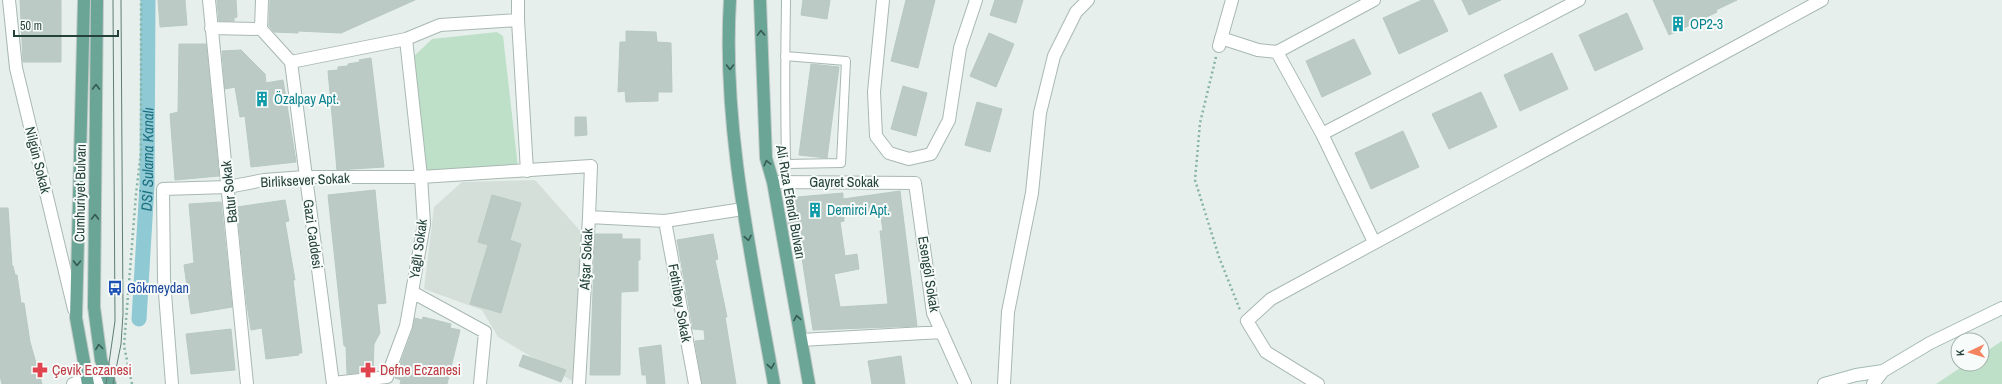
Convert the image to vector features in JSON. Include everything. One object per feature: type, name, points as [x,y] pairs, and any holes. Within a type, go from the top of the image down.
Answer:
[{"type":"main road","name":"Cumhuriyet Bulvarı","points":[[84,0],[76,318],[87,381]]},
{"type":"main road","name":"Cumhuriyet Bulvarı","points":[[97,0],[94,307],[101,360],[108,381]]},
{"type":"main road","points":[[730,0],[730,82],[743,209],[774,384]]},
{"type":"main road","name":"Ali Rıza Efendi Bulvarı","points":[[760,0],[766,158],[772,182],[809,384]]},
{"type":"street","name":"Nilgün Sokak","points":[[9,0],[16,68],[76,318]]},
{"type":"street","name":"Batur Sokak","points":[[209,0],[248,384]]},
{"type":"street","points":[[262,0],[261,29],[291,62],[406,39],[440,25],[518,20]]},
{"type":"street","points":[[518,0],[527,170]]},
{"type":"street","points":[[883,0],[874,92],[876,136],[889,153],[909,159],[932,154],[949,120],[960,48],[976,0]]},
{"type":"street","points":[[1004,384],[1008,312],[1032,194],[1040,113],[1054,56],[1076,12],[1088,0]]},
{"type":"street","points":[[1232,0],[1220,42],[1258,50],[1277,52],[1374,0]]},
{"type":"street","points":[[1322,134],[1579,0]]},
{"type":"street","points":[[1318,384],[1266,352],[1247,320],[1277,295],[1822,0]]},
{"type":"street","points":[[211,28],[261,29]]},
{"type":"street","name":"Yağlı Sokak","points":[[333,384],[388,377],[406,326],[424,224],[421,177],[406,39]]},
{"type":"street","points":[[1277,52],[1322,134],[1374,242]]},
{"type":"street","name":"Gazi Caddesi","points":[[291,62],[333,384]]},
{"type":"street","name":"Birliksever Sokak","points":[[172,384],[164,280],[163,189],[228,188],[264,180],[305,178],[421,177],[591,166],[589,217]]},
{"type":"street","name":"Gayret Sokak","points":[[772,182],[915,183]]},
{"type":"street","name":"Esengöl Sokak","points":[[915,183],[933,314],[965,384]]},
{"type":"street","name":"Afşar Sokak","points":[[580,384],[589,217],[665,222],[743,209]]},
{"type":"street","name":"Fethibey Sokak","points":[[665,222],[695,384]]},
{"type":"street","points":[[412,292],[485,332],[480,384]]},
{"type":"street","points":[[1872,384],[1883,371],[1930,343],[2002,308]]},
{"type":"street","points":[[801,340],[942,332]]},
{"type":"street","points":[[1824,384],[1856,375],[1883,371]]},
{"type":"street","points":[[73,384],[87,381],[108,381]]},
{"type":"lane","points":[[785,56],[846,60],[841,163],[786,164],[785,56],[786,0]]},
{"type":"path","points":[[132,384],[124,346],[136,194],[141,152],[140,0]]},
{"type":"path","points":[[1220,42],[1200,123],[1195,180],[1230,287],[1247,320]]},
{"type":"shaded area","points":[[535,180],[583,234],[574,382],[498,337],[482,310],[424,289],[434,207],[462,182]]},
{"type":"green space","points":[[497,32],[503,36],[518,167],[426,173],[413,57],[432,39]]},
{"type":"green space","points":[[2002,341],[2002,384],[1936,384],[1954,372],[1990,372],[1990,349]]},
{"type":"building","points":[[20,0],[61,0],[61,62],[23,62]]},
{"type":"building","points":[[158,0],[185,0],[187,25],[160,27]]},
{"type":"building","points":[[217,0],[236,0],[237,17],[234,18],[234,21],[219,21]]},
{"type":"building","points":[[270,0],[415,0],[341,33],[298,31],[298,33],[274,32],[269,26]]},
{"type":"building","points":[[803,0],[830,0],[827,19],[801,15]]},
{"type":"building","points":[[906,0],[935,0],[918,68],[891,61]]},
{"type":"building","points":[[995,0],[1023,0],[1016,23],[990,15]]},
{"type":"building","points":[[1422,0],[1433,0],[1448,31],[1399,54],[1383,18]]},
{"type":"building","points":[[1462,0],[1501,0],[1469,15]]},
{"type":"building","name":"OP2-3","points":[[1653,0],[1737,0],[1716,10],[1717,12],[1669,35]]},
{"type":"building","points":[[1627,13],[1643,49],[1595,71],[1579,35]]},
{"type":"building","points":[[626,31],[656,32],[657,42],[671,43],[672,92],[658,92],[658,101],[626,102],[625,91],[618,92],[620,42],[626,42]]},
{"type":"building","points":[[989,33],[1014,44],[996,87],[970,76]]},
{"type":"building","points":[[1354,39],[1371,74],[1322,97],[1306,61]]},
{"type":"building","points":[[179,44],[206,44],[219,176],[175,180],[170,114],[178,112]]},
{"type":"building","points":[[241,50],[265,74],[266,83],[283,80],[296,162],[251,167],[245,116],[240,117],[235,87],[225,89],[222,51]]},
{"type":"building","points":[[1552,53],[1568,89],[1520,111],[1504,75]]},
{"type":"building","points":[[371,58],[384,167],[337,170],[328,71],[338,70],[338,67],[348,66],[348,64],[360,62],[359,60]]},
{"type":"building","points":[[811,64],[839,67],[827,158],[799,155]]},
{"type":"building","points":[[903,86],[927,93],[916,136],[891,129]]},
{"type":"building","points":[[1481,92],[1497,127],[1449,149],[1432,114]]},
{"type":"building","points":[[977,102],[1002,109],[990,152],[965,145]]},
{"type":"building","points":[[575,117],[586,117],[587,135],[575,136]]},
{"type":"building","points":[[1403,131],[1419,167],[1371,189],[1355,153]]},
{"type":"building","points":[[375,190],[386,303],[377,304],[380,333],[374,344],[373,371],[347,374],[346,346],[344,346],[328,195]]},
{"type":"building","points":[[900,191],[917,326],[813,330],[797,225],[788,226],[786,198],[843,193],[843,199]],"holes":[[[880,210],[883,231],[880,231],[888,304],[840,307],[834,274],[859,269],[857,254],[845,256],[840,222],[844,221],[844,214]]]},
{"type":"building","points":[[492,195],[521,203],[510,240],[521,244],[501,313],[470,304],[488,245],[478,242]]},
{"type":"building","points":[[285,200],[289,221],[285,222],[295,280],[293,280],[302,353],[298,353],[299,355],[266,359],[262,328],[251,330],[237,207]]},
{"type":"building","points":[[221,202],[232,307],[191,314],[184,265],[194,263],[189,204]]},
{"type":"building","points":[[0,208],[8,208],[12,266],[15,275],[17,275],[21,303],[24,303],[30,342],[42,384],[2,384],[0,376]]},
{"type":"building","points":[[595,234],[622,234],[622,239],[640,239],[638,291],[621,292],[620,375],[590,375]]},
{"type":"building","points":[[713,234],[718,259],[715,260],[727,317],[725,317],[736,384],[702,384],[695,341],[705,340],[704,330],[693,329],[677,240]]},
{"type":"building","points":[[423,317],[451,324],[450,328],[460,330],[447,384],[400,384],[401,380],[395,378],[413,329],[415,318],[422,320]]},
{"type":"building","points":[[231,329],[235,370],[191,374],[186,334]]},
{"type":"building","points":[[661,345],[665,384],[647,384],[646,375],[642,375],[639,348]]},
{"type":"building","points":[[523,355],[566,370],[561,382],[519,366]]},
{"type":"building","points":[[901,356],[905,384],[872,384],[868,361]]},
{"type":"waterway","name":"DSİ Sulama Kanalı","points":[[139,319],[147,185],[148,0]]},
{"type":"tram line","points":[[106,384],[115,321],[113,0]]},
{"type":"tram line","points":[[113,384],[121,344],[123,314],[121,0]]},
{"type":"place","name":"OP2-3","points":[[1678,24]]},
{"type":"place","name":"Özalpay Apt.","points":[[262,99]]},
{"type":"place","name":"Demirci Apt.","points":[[815,210]]},
{"type":"place","name":"Gökmeydan","points":[[115,288]]},
{"type":"place","name":"Çevik Eczanesi","points":[[40,370]]},
{"type":"place","name":"Defne Eczanesi","points":[[368,370]]}]
